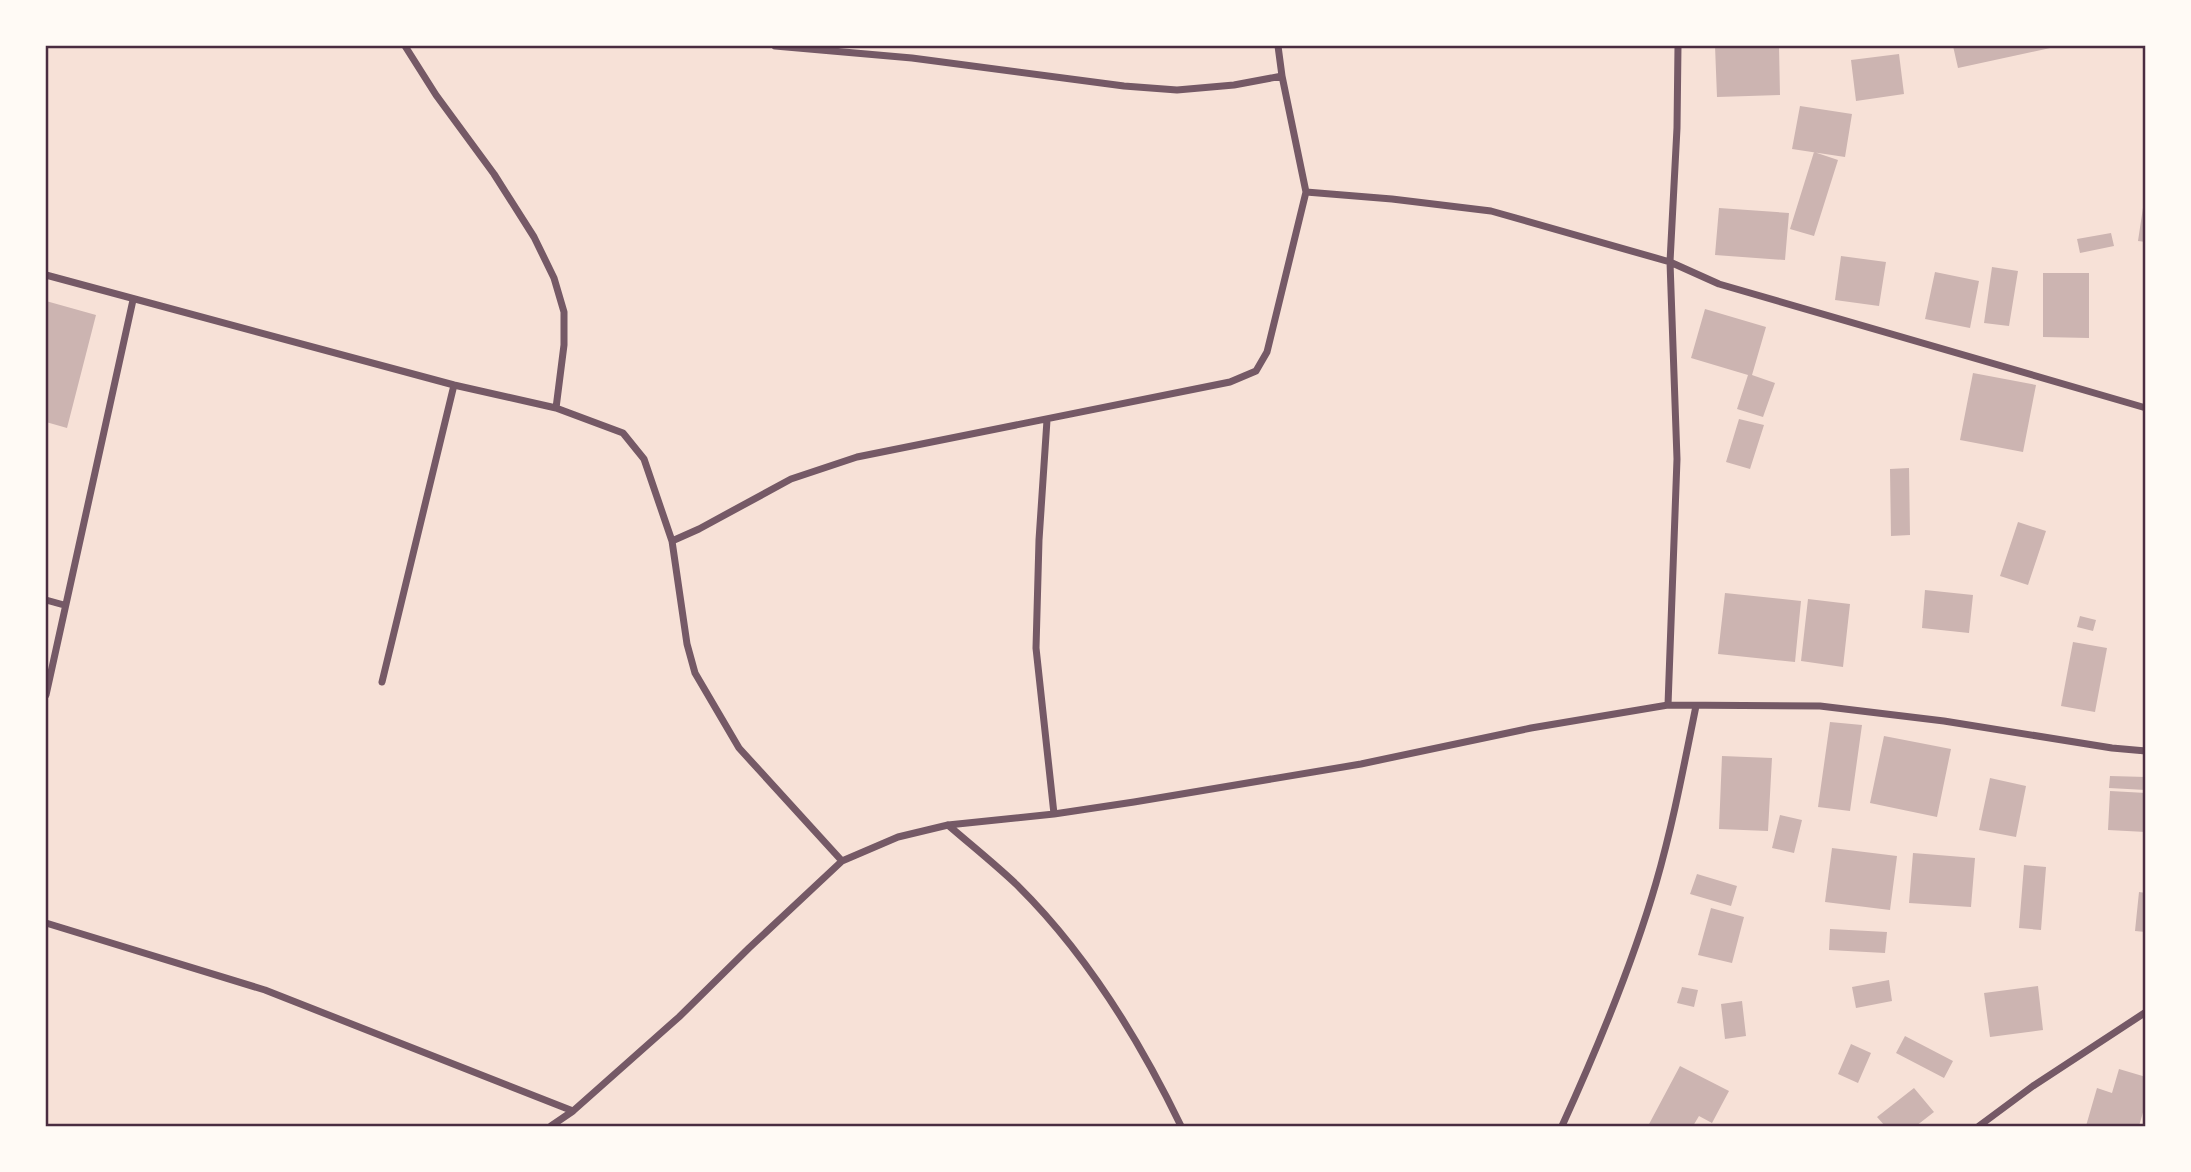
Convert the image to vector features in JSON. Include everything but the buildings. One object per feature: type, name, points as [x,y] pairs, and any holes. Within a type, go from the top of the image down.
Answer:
[{"type":"street","points":[[405,46],[436,95],[494,174],[534,237],[554,278],[564,312],[564,345],[556,408]]},
{"type":"street","points":[[775,46],[912,58],[1124,86],[1177,90],[1234,85],[1282,76]]},
{"type":"street","points":[[672,541],[791,479],[844,461],[1230,382],[1256,371],[1267,352],[1306,192],[1278,46]]},
{"type":"street","points":[[1668,705],[1677,458],[1670,262],[1678,46]]},
{"type":"street","points":[[1306,192],[1491,211],[1670,262],[1719,284],[2146,408]]},
{"type":"street","points":[[46,275],[454,385],[556,408],[623,433],[644,459],[672,541],[687,644],[695,673],[739,748],[842,861]]},
{"type":"street","points":[[46,695],[133,300]]},
{"type":"street","points":[[382,682],[454,385]]},
{"type":"street","points":[[1047,419],[1039,540],[1036,648],[1054,814]]},
{"type":"street","points":[[46,600],[64,605]]},
{"type":"street","points":[[551,1126],[559,1123],[679,1017],[842,861],[898,836],[948,825],[1054,814],[1361,764],[1531,728],[1668,705],[1820,706],[2146,751]]},
{"type":"street","points":[[1562,1126],[1600,1042],[1656,883],[1696,706]]},
{"type":"street","points":[[948,825],[1017,885],[1085,962],[1158,1078],[1181,1126]]},
{"type":"street","points":[[46,923],[265,990],[573,1111]]},
{"type":"street","points":[[1979,1126],[2033,1086],[2146,1012]]}]
